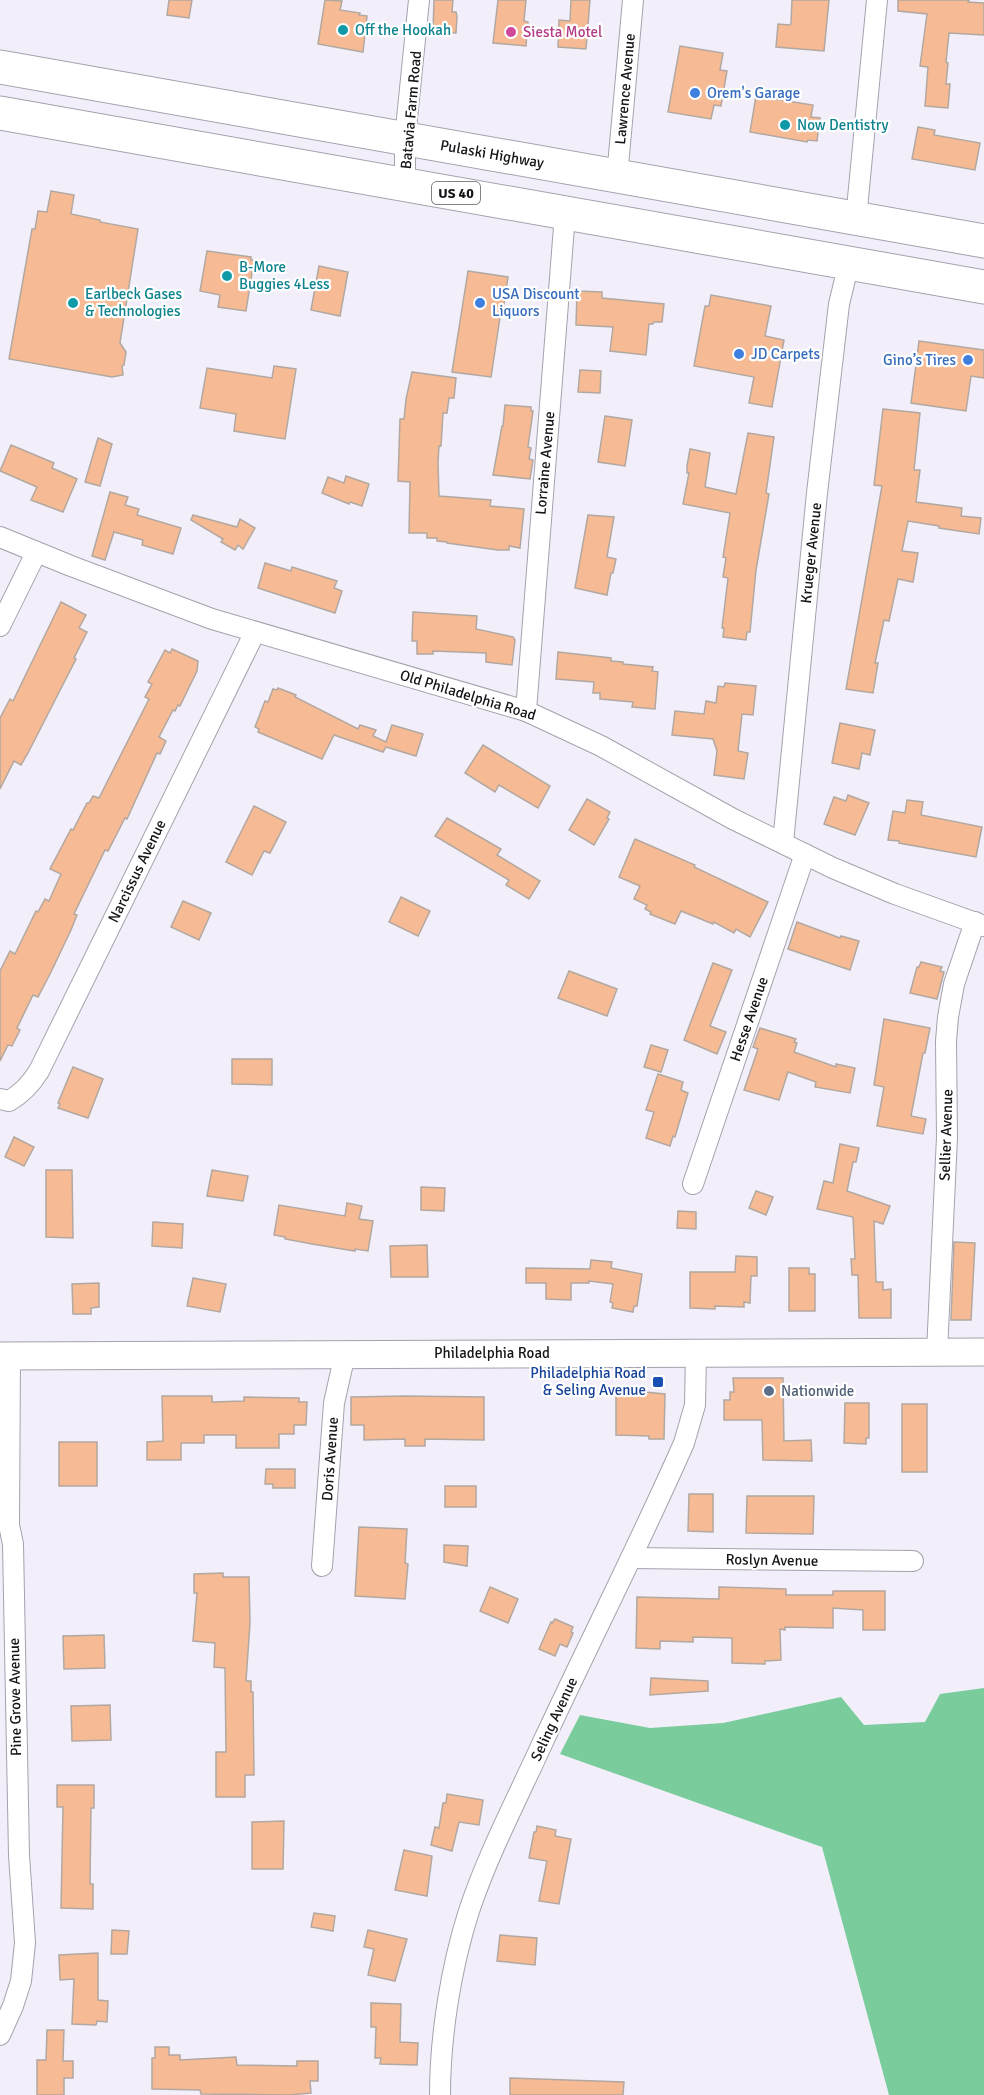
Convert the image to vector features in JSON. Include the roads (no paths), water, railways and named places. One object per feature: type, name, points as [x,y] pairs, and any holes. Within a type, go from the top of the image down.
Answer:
[{"type":"highway","name":"Pulaski Highway","points":[[0,67],[984,242]]},
{"type":"highway","name":"US 40","points":[[0,113],[984,287]]},
{"type":"main road","name":"Philadelphia Road","points":[[5,1356],[984,1352]]},
{"type":"street","name":"Batavia Farm Road","points":[[405,184],[405,138],[419,0]]},
{"type":"street","name":"Lawrence Avenue","points":[[617,177],[633,0]]},
{"type":"street","points":[[856,219],[877,0]]},
{"type":"street","name":"Lorraine Avenue","points":[[526,711],[565,214]]},
{"type":"street","name":"Krueger Avenue","points":[[783,843],[817,493],[839,304],[849,263]]},
{"type":"street","name":"Old Philadelphia Road","points":[[0,537],[146,595],[255,632],[526,711],[618,754],[733,819],[806,854],[895,894],[979,924]]},
{"type":"street","points":[[0,626],[36,552]]},
{"type":"street","name":"Narcissus Avenue","points":[[5,1100],[26,1089],[39,1071],[255,632]]},
{"type":"street","name":"Hesse Avenue","points":[[693,1184],[806,854]]},
{"type":"street","name":"Sellier Avenue","points":[[937,1352],[947,1137],[948,1017],[954,984],[979,924]]},
{"type":"street","name":"Seling Avenue","points":[[440,2095],[444,2040],[453,1978],[459,1944],[470,1910],[506,1822],[691,1423],[696,1394],[696,1352]]},
{"type":"street","name":"Doris Avenue","points":[[322,1566],[334,1403],[345,1354]]},
{"type":"street","name":"Pine Grove Avenue","points":[[0,2035],[21,1981],[25,1943],[19,1855],[13,1544],[9,1525],[5,1356]]},
{"type":"street","name":"Roslyn Avenue","points":[[630,1558],[913,1562]]},
{"type":"place","name":"Off the Hookah","points":[[343,30]]},
{"type":"place","name":"Siesta Motel","points":[[511,32]]},
{"type":"place","name":"Orem's Garage","points":[[695,93]]},
{"type":"place","name":"Now Dentistry","points":[[785,125]]},
{"type":"place","name":"B-More Buggies 4Less","points":[[227,276]]},
{"type":"place","name":"Earlbeck Gases & Technologies","points":[[73,303]]},
{"type":"place","name":"USA Discount Liquors","points":[[480,303]]},
{"type":"place","name":"JD Carpets","points":[[739,354]]},
{"type":"place","name":"Gino’s Tires","points":[[968,360]]},
{"type":"place","name":"Philadelphia Road & Seling Avenue","points":[[658,1382]]},
{"type":"place","name":"Nationwide","points":[[769,1391]]}]
